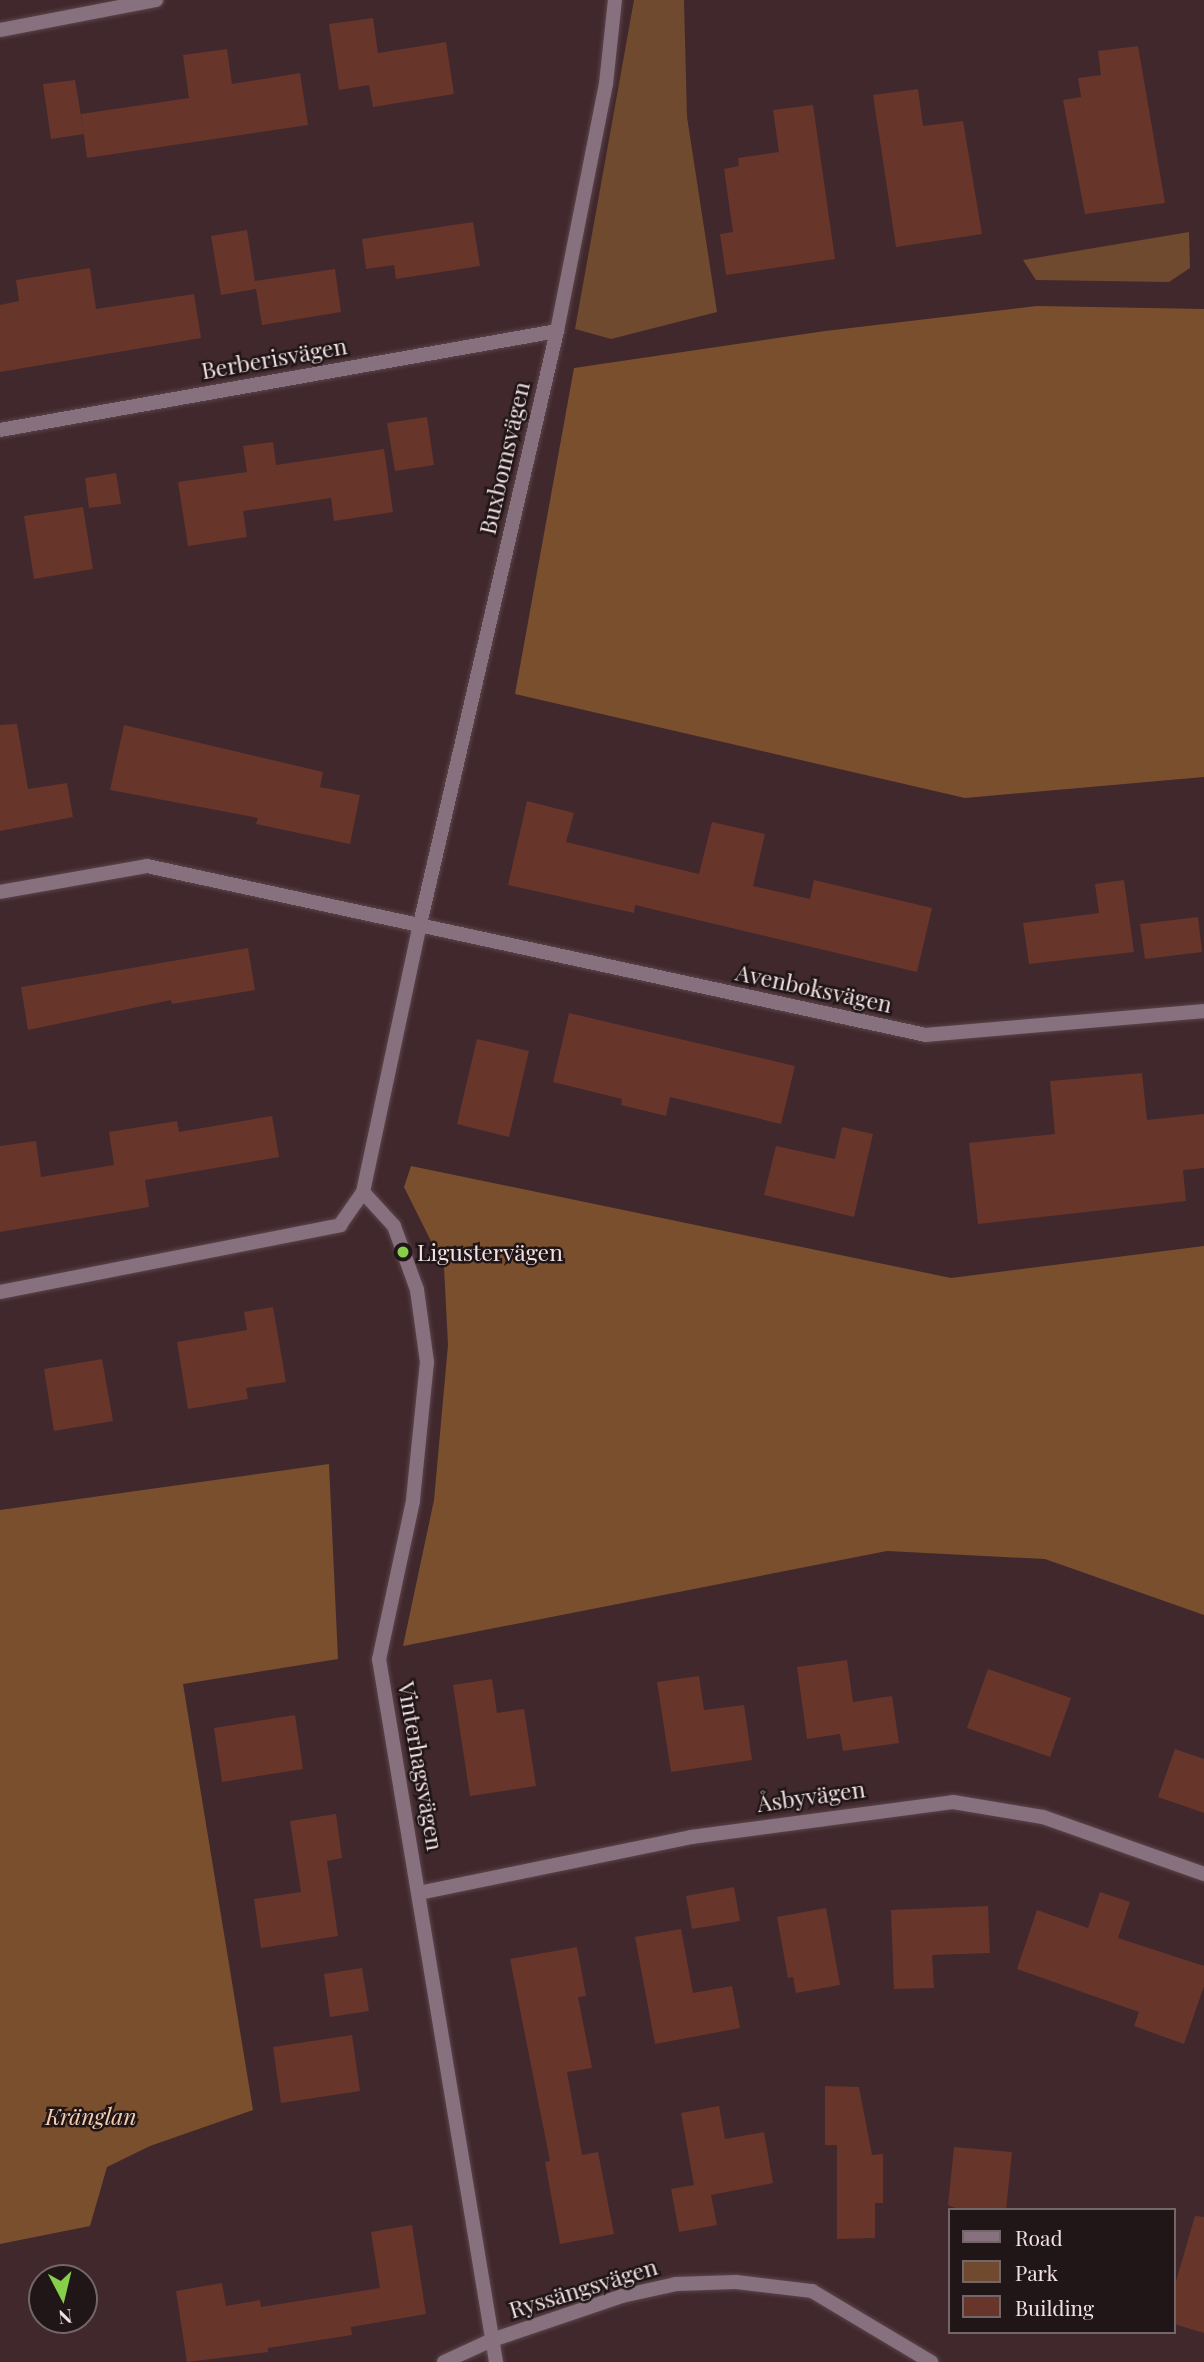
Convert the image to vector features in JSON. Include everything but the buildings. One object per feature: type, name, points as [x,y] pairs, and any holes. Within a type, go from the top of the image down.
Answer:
[{"type":"street","points":[[0,30],[156,0]]},
{"type":"street","name":"Buxbomsvägen","points":[[420,924],[556,331],[606,85],[615,0]]},
{"type":"street","name":"Berberisvägen","points":[[0,430],[556,331]]},
{"type":"street","points":[[0,892],[148,866],[420,924],[363,1192],[340,1225],[0,1292]]},
{"type":"street","name":"Avenboksvägen","points":[[420,924],[926,1035],[1204,1011]]},
{"type":"street","name":"Vinterhagsvägen","points":[[363,1192],[394,1226],[417,1290],[427,1362],[413,1501],[379,1659],[496,2362]]},
{"type":"street","name":"Åsbyvägen","points":[[419,1893],[691,1836],[953,1802],[1043,1817],[1204,1874]]},
{"type":"street","name":"Ryssängsvägen","points":[[444,2362],[492,2340],[622,2296],[677,2284],[736,2282],[812,2291],[931,2362]]},
{"type":"green space","points":[[634,0],[684,0],[687,117],[717,312],[611,339],[575,329]]},
{"type":"green space","points":[[1189,232],[1190,268],[1169,282],[1036,280],[1023,260]]},
{"type":"green space","points":[[1037,306],[1204,309],[1204,777],[965,798],[515,694],[574,368],[825,331]]},
{"type":"green space","points":[[411,1166],[951,1278],[1204,1246],[1204,1615],[1045,1559],[887,1551],[403,1646],[434,1500],[448,1345],[444,1267],[404,1187]]},
{"type":"green space","name":"Kränglan","points":[[329,1464],[338,1659],[183,1684],[253,2110],[150,2146],[107,2167],[90,2226],[0,2244],[0,1510]]},
{"type":"place","name":"Ligustervägen","points":[[403,1252]]}]
